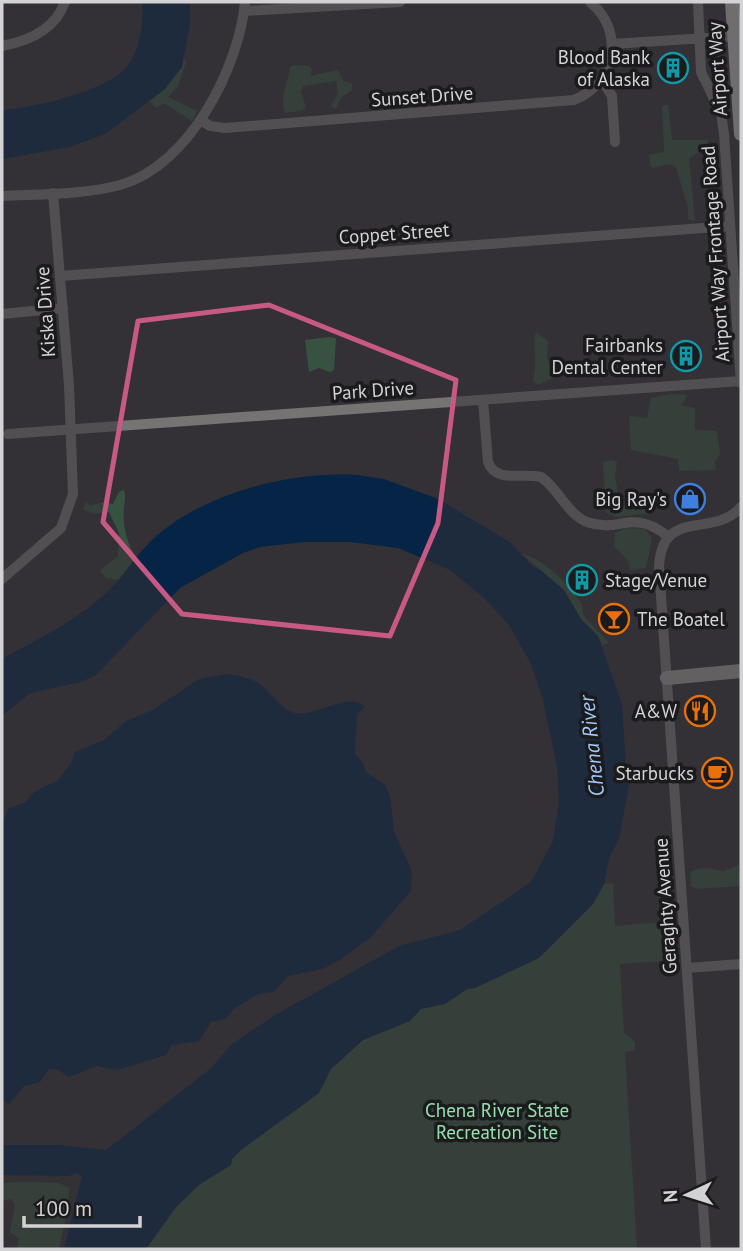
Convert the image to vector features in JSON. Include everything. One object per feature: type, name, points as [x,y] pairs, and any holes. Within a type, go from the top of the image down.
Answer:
[{"type":"main road","name":"Airport Way","points":[[732,2],[738,36],[741,134]]},
{"type":"street","points":[[2,46],[38,35],[55,20],[65,2]]},
{"type":"street","points":[[2,196],[112,186],[136,178],[174,149],[201,120],[232,62],[245,6],[400,2]]},
{"type":"street","name":"Airport Way Frontage Road","points":[[698,2],[698,38],[703,78],[722,120],[741,382]]},
{"type":"street","points":[[595,4],[608,27],[612,44],[611,60],[602,80],[612,96],[615,142]]},
{"type":"street","points":[[612,44],[738,36]]},
{"type":"street","name":"Sunset Drive","points":[[201,120],[210,126],[225,128],[560,104],[586,95],[602,80]]},
{"type":"street","name":"Kiska Drive","points":[[2,579],[56,533],[68,514],[73,484],[53,193]]},
{"type":"street","name":"Coppet Street","points":[[60,276],[730,226]]},
{"type":"street","points":[[2,314],[63,308]]},
{"type":"street","name":"Park Drive","points":[[8,434],[741,382]]},
{"type":"street","points":[[483,400],[488,462],[493,471],[505,476],[541,477],[579,518],[591,523],[644,522],[669,537],[684,526],[724,519],[741,506]]},
{"type":"street","name":"Geraghty Avenue","points":[[669,537],[659,561],[706,1249]]},
{"type":"street","points":[[667,678],[741,671]]},
{"type":"street","points":[[687,968],[741,964]]},
{"type":"highlighted area","points":[[269,305],[456,380],[438,523],[390,636],[182,614],[103,522],[138,321]]},
{"type":"green space","points":[[182,57],[186,62],[178,86],[168,97],[197,111],[192,121],[164,103],[156,108],[150,101],[175,76]]},
{"type":"green space","points":[[309,66],[312,70],[310,76],[338,70],[343,81],[352,83],[352,90],[341,98],[336,109],[331,106],[338,93],[336,81],[303,86],[301,92],[306,107],[301,111],[285,113],[284,95],[290,67]]},
{"type":"green space","points":[[668,105],[672,140],[708,140],[707,148],[689,158],[695,221],[688,219],[688,208],[676,167],[670,164],[653,168],[650,165],[649,155],[664,152],[662,107]]},
{"type":"green space","points":[[536,332],[548,341],[547,359],[554,370],[553,378],[538,385],[533,380]]},
{"type":"green space","points":[[336,338],[334,370],[330,372],[319,368],[309,372],[305,340]]},
{"type":"green space","points":[[670,394],[688,395],[681,405],[695,408],[695,430],[717,431],[720,454],[715,462],[716,470],[679,471],[678,459],[631,450],[629,416],[647,418],[651,398]]},
{"type":"green space","points":[[605,461],[617,462],[615,475],[619,502],[650,500],[651,513],[617,517],[606,512],[603,465]]},
{"type":"green space","points":[[124,490],[126,534],[136,557],[119,580],[106,578],[100,570],[118,556],[119,533],[109,512],[93,514],[83,509],[86,502],[90,506],[103,502],[113,504],[119,492]]},
{"type":"green space","points":[[627,528],[644,529],[652,538],[646,568],[630,570],[629,562],[614,546],[615,533]]},
{"type":"green space","points":[[522,554],[538,561],[563,581],[582,605],[586,619],[609,643],[602,645],[598,636],[581,620],[564,590]]},
{"type":"green space","points":[[741,864],[741,886],[696,889],[691,886],[690,873],[694,870],[707,868],[724,871]]},
{"type":"green space","name":"Chena River State Recreation Site","points":[[613,883],[615,926],[674,921],[677,960],[620,964],[624,1033],[635,1042],[635,1050],[625,1052],[637,1249],[146,1249],[177,1206],[200,1184],[231,1165],[232,1159],[241,1150],[319,1093],[331,1069],[363,1040],[410,1021],[421,1009],[445,1004],[467,989],[475,988],[539,958],[593,904],[604,884]]},
{"type":"green space","points":[[2,1183],[58,1183],[69,1187],[68,1207],[59,1249],[17,1249],[19,1238],[10,1232],[15,1205],[11,1199],[2,1201]]},
{"type":"water","points":[[142,2],[190,2],[190,24],[182,67],[164,90],[105,134],[70,147],[2,159],[2,110],[31,106],[85,92],[115,77],[125,69],[134,55],[141,28]]},
{"type":"water","name":"Chena River","points":[[357,475],[384,479],[438,499],[510,542],[533,567],[564,590],[581,619],[598,636],[622,704],[626,767],[630,780],[619,839],[609,858],[604,884],[593,904],[539,958],[475,988],[467,989],[445,1004],[421,1009],[410,1021],[363,1040],[331,1069],[319,1093],[241,1150],[232,1159],[231,1165],[200,1184],[177,1206],[146,1249],[64,1249],[82,1176],[77,1173],[69,1176],[2,1175],[2,1145],[60,1145],[106,1150],[210,1069],[232,1044],[277,1014],[399,946],[460,930],[531,882],[553,841],[559,802],[557,766],[542,696],[530,662],[509,625],[484,598],[450,570],[398,548],[350,542],[305,542],[260,547],[243,553],[180,588],[96,675],[81,682],[30,693],[2,716],[2,659],[86,610],[113,586],[154,538],[174,522],[223,497],[249,488],[304,477]]},
{"type":"water","points":[[226,674],[257,682],[281,705],[295,713],[312,712],[350,701],[365,707],[357,714],[355,754],[363,763],[366,772],[385,785],[390,796],[394,831],[412,872],[411,891],[371,937],[340,960],[323,969],[288,976],[274,992],[258,994],[235,1008],[225,1019],[211,1022],[199,1041],[172,1045],[166,1055],[117,1070],[96,1066],[69,1077],[57,1069],[49,1069],[40,1082],[24,1086],[9,1104],[2,1100],[2,823],[9,808],[26,802],[34,792],[58,780],[71,763],[75,752],[104,740],[126,721],[153,710],[199,679]]},
{"type":"place","name":"Blood Bank of Alaska","points":[[673,68]]},
{"type":"place","name":"Fairbanks Dental Center","points":[[686,356]]},
{"type":"place","name":"Big Ray's","points":[[690,499]]},
{"type":"place","name":"Stage/Venue","points":[[582,580]]},
{"type":"place","name":"The Boatel","points":[[614,619]]},
{"type":"place","name":"A&W","points":[[700,711]]},
{"type":"place","name":"Starbucks","points":[[717,773]]}]
